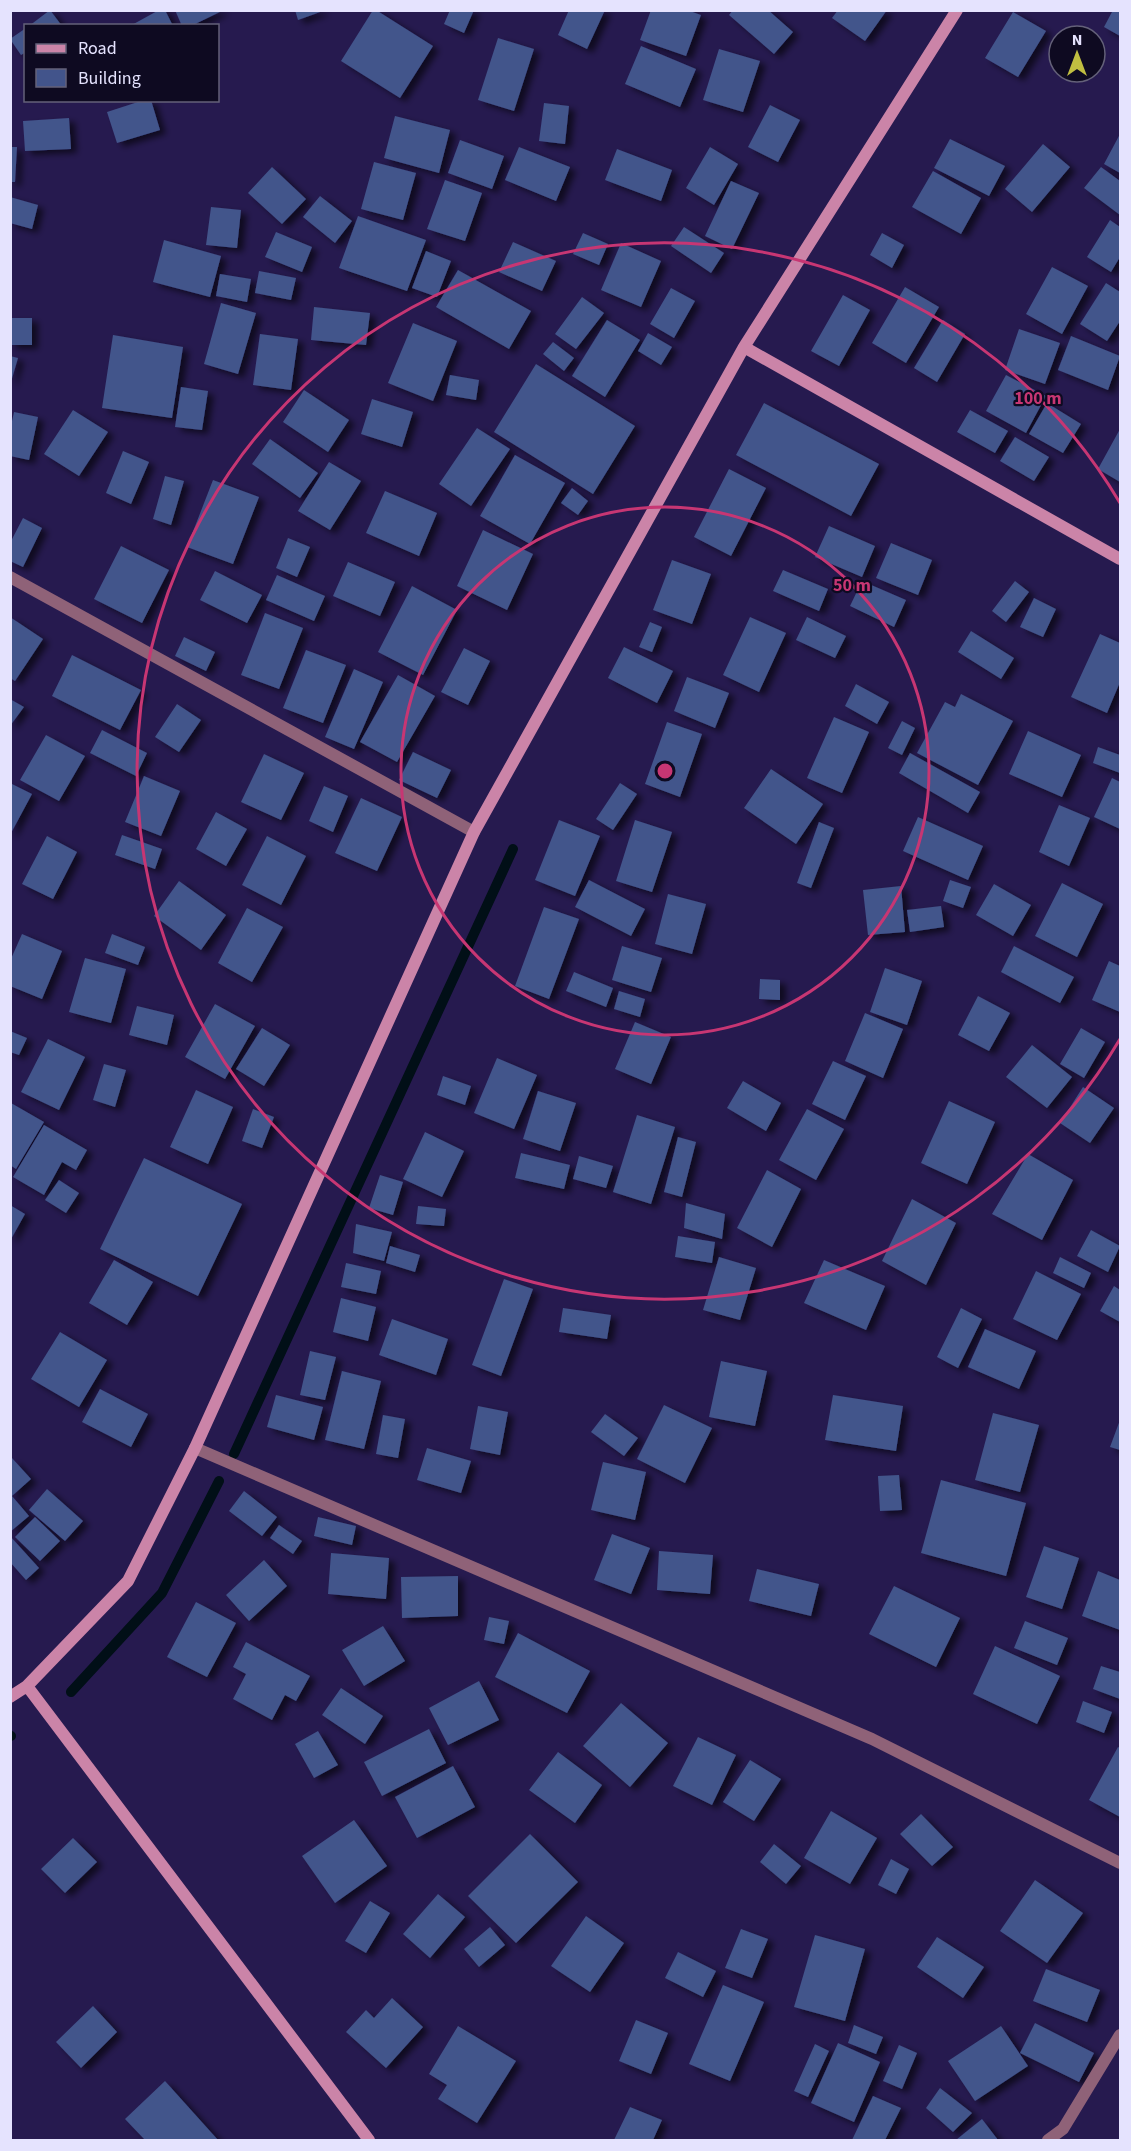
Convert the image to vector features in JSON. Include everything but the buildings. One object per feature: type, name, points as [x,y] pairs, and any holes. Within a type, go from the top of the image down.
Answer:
[{"type":"main road","points":[[10,1697],[27,1686],[128,1581],[195,1448],[474,832],[744,346],[957,10]]},
{"type":"main road","points":[[744,346],[1120,559]]},
{"type":"main road","points":[[27,1686],[369,2140]]},
{"type":"street","points":[[10,577],[474,832]]},
{"type":"street","points":[[195,1448],[872,1739],[1120,1863]]},
{"type":"street","points":[[1048,2140],[1063,2129],[1120,2035]]},
{"type":"waterway","points":[[234,1454],[513,849]]},
{"type":"waterway","points":[[71,1692],[162,1593],[219,1481]]}]
